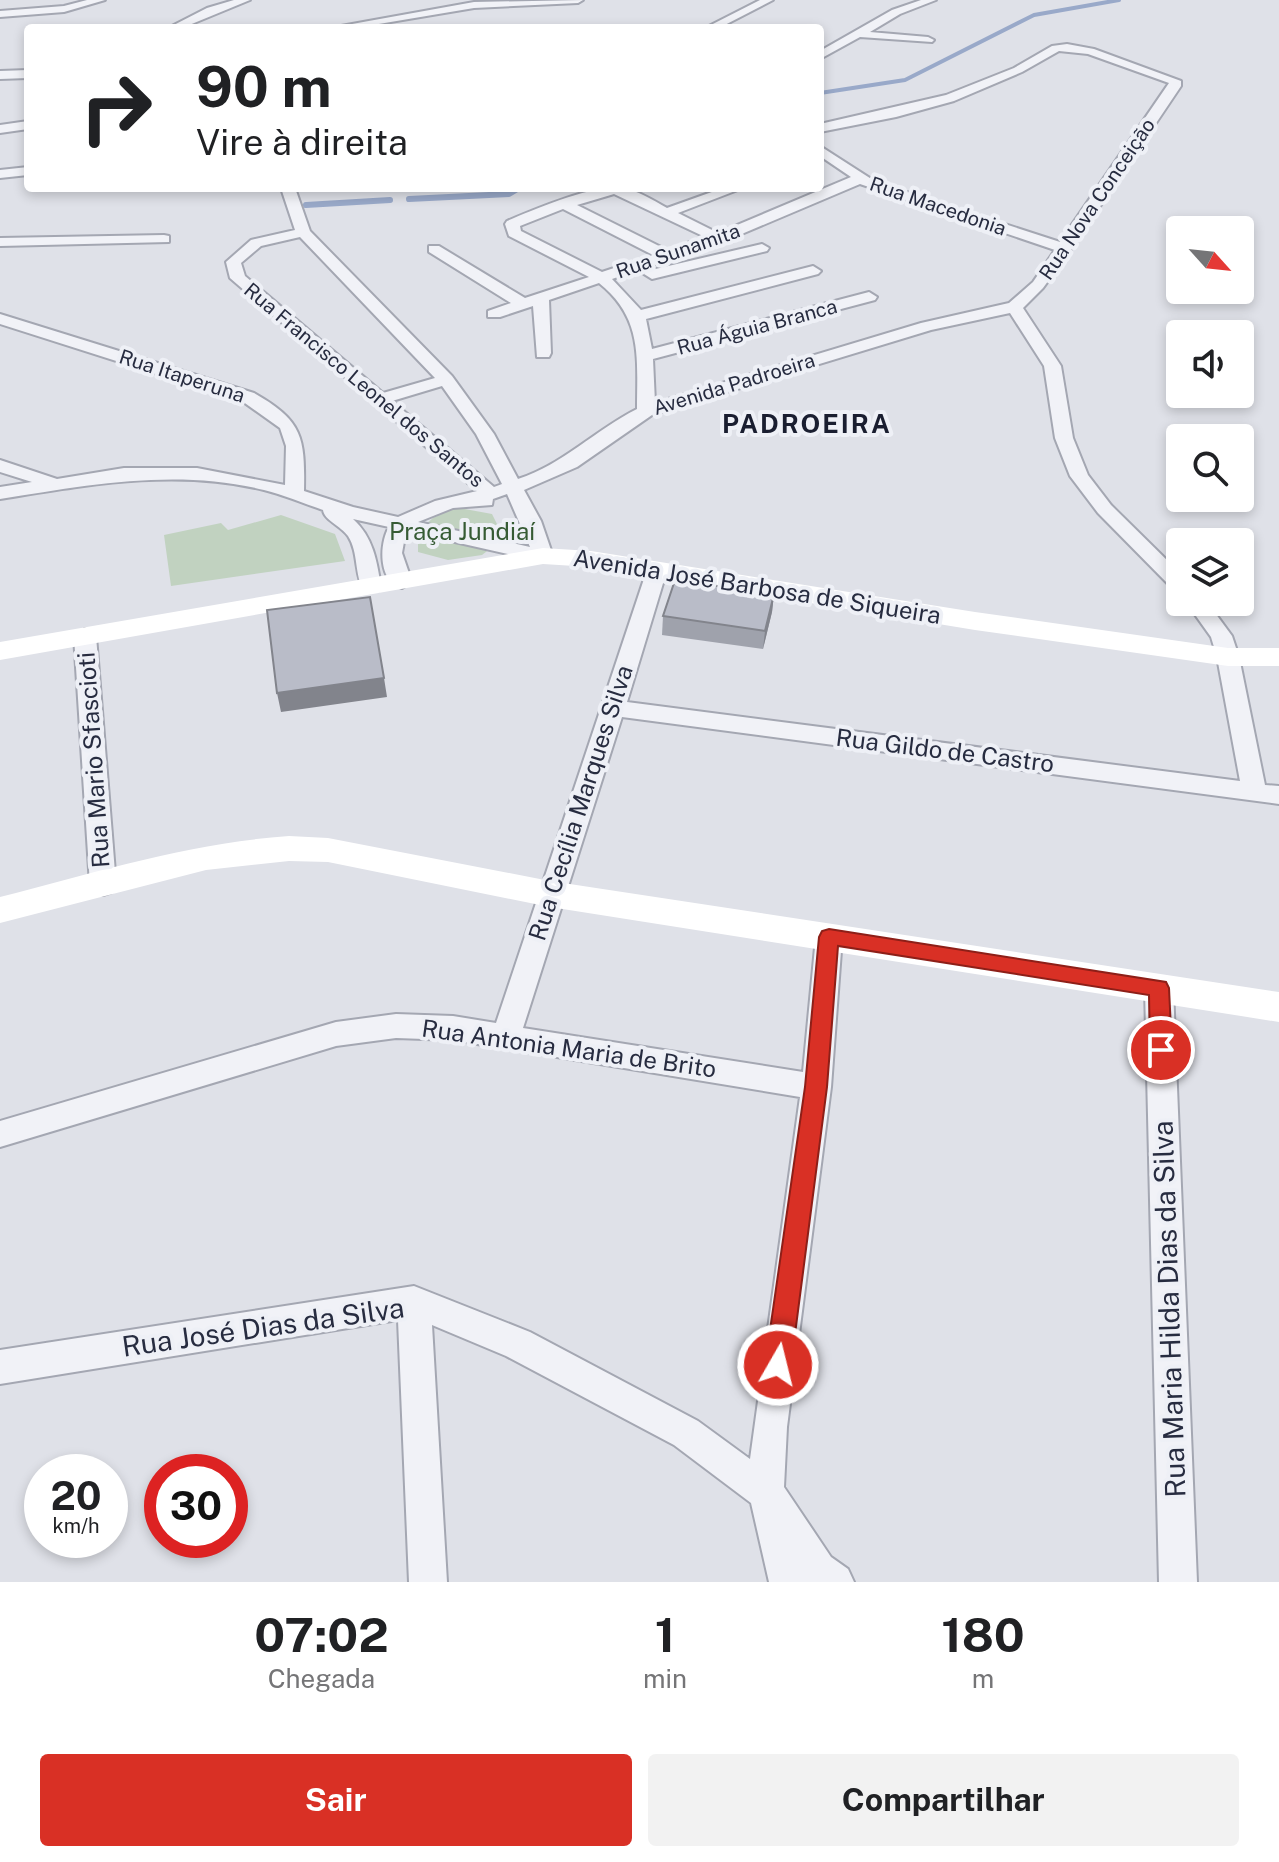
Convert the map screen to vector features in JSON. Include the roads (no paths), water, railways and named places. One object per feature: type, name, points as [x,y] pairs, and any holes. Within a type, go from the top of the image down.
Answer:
[{"type":"main road","name":"Avenida José Barbosa de Siqueira","points":[[0,651],[543,556],[591,559],[1228,657],[1279,657]]},
{"type":"main road","points":[[0,910],[175,865],[255,850],[296,847],[328,850],[550,894],[1279,1007]]},
{"type":"street","points":[[0,14],[64,9],[100,0]]},
{"type":"street","points":[[181,24],[211,10],[245,0]]},
{"type":"street","points":[[359,24],[474,5],[578,0]]},
{"type":"street","points":[[734,0],[752,8]]},
{"type":"street","points":[[718,24],[768,0]]},
{"type":"street","points":[[824,54],[896,12],[931,0]]},
{"type":"street","points":[[858,34],[928,40]]},
{"type":"street","name":"Rua Nova Conceição","points":[[824,127],[896,113],[950,98],[1018,70],[1056,48],[1067,47],[1155,72],[1175,81],[1175,86],[1065,248],[1038,285],[1014,307]]},
{"type":"street","points":[[0,75],[24,74]]},
{"type":"street","points":[[0,129],[24,126]]},
{"type":"street","name":"Rua Macedonia","points":[[824,155],[859,179],[1065,248]]},
{"type":"street","points":[[0,174],[24,171]]},
{"type":"street","name":"Rua Sunamita","points":[[494,314],[606,281],[859,179]]},
{"type":"street","name":"Rua Francisco Leonel dos Santos","points":[[289,192],[303,232],[446,380],[497,456],[531,521]]},
{"type":"street","points":[[611,192],[518,220],[510,228],[514,233],[606,281],[626,298],[637,316],[645,356],[646,411]]},
{"type":"street","points":[[623,192],[717,238]]},
{"type":"street","points":[[668,212],[725,192]]},
{"type":"street","points":[[563,204],[665,255]]},
{"type":"street","name":"Rua Francisco Leonel dos Santos","points":[[303,232],[247,248],[233,262],[238,278],[458,464],[480,496]]},
{"type":"street","points":[[0,242],[164,239]]},
{"type":"street","points":[[606,281],[762,248]]},
{"type":"street","points":[[434,249],[523,304]]},
{"type":"street","points":[[637,316],[813,271]]},
{"type":"street","name":"Rua Águia Branca","points":[[645,356],[869,297]]},
{"type":"street","points":[[541,298],[543,353]]},
{"type":"street","points":[[1014,307],[1048,356],[1056,376],[1061,433],[1072,464],[1101,504],[1166,571]]},
{"type":"street","name":"Avenida Padroeira","points":[[480,496],[569,464],[615,428],[646,411],[927,326],[1014,307]]},
{"type":"street","name":"Rua Itaperuna","points":[[0,319],[248,397],[275,411],[296,437],[294,494]]},
{"type":"street","points":[[379,399],[446,380]]},
{"type":"street","points":[[458,464],[497,456]]},
{"type":"street","points":[[0,466],[53,483]]},
{"type":"street","points":[[0,493],[124,474],[185,473],[256,483],[319,504],[543,556]]},
{"type":"street","points":[[402,582],[390,547],[400,524],[445,505],[480,496],[508,507],[531,521],[543,556]]},
{"type":"street","points":[[319,504],[354,528],[362,540],[371,587]]},
{"type":"street","name":"Rua Cecília Marques Silva","points":[[506,1037],[657,570]]},
{"type":"street","points":[[1206,616],[1221,636],[1228,657],[1254,792]]},
{"type":"street","name":"Rua Mario Sfascioti","points":[[85,636],[103,885]]},
{"type":"street","name":"Rua Gildo de Castro","points":[[612,708],[1279,795]]},
{"type":"street","points":[[788,1582],[766,1492],[770,1427],[816,1087],[829,937]]},
{"type":"street","name":"Rua Maria Hilda Dias da Silva","points":[[1159,988],[1178,1582]]},
{"type":"street","name":"Rua Antonia Maria de Brito","points":[[0,1134],[336,1034],[396,1026],[453,1028],[816,1087]]},
{"type":"street","points":[[414,1302],[428,1582]]},
{"type":"street","name":"Rua José Dias da Silva","points":[[0,1367],[414,1302],[518,1344],[686,1433],[766,1492],[818,1570],[835,1582]]},
{"type":"waterway","points":[[824,92],[905,80],[1034,15],[1119,0]]},
{"type":"waterway","points":[[409,199],[512,192]]},
{"type":"waterway","points":[[306,205],[390,200]]},
{"type":"district","name":"PADROEIRA","points":[[807,424]]},
{"type":"park label","name":"Praça Jundiaí","points":[[462,532]]}]
